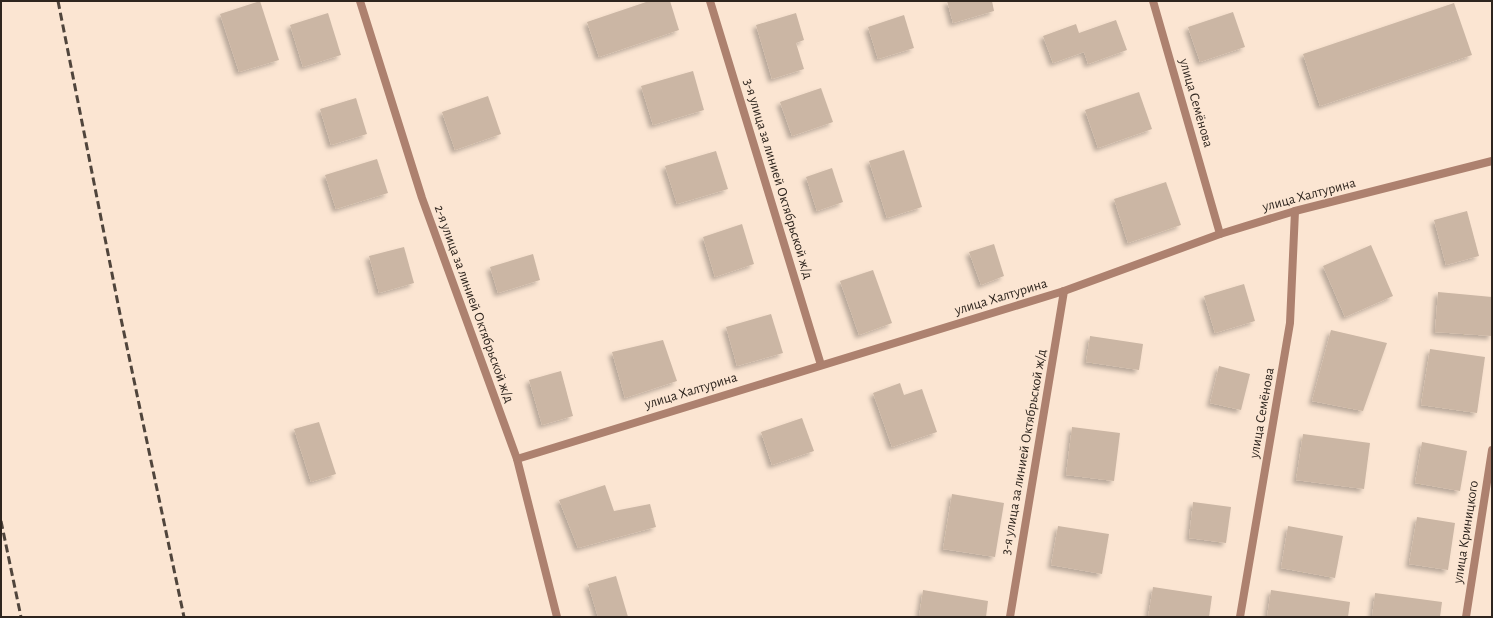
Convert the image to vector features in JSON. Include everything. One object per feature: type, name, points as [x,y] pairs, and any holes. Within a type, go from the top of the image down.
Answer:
[{"type":"street","name":"2-я улица за линией Октябрьской ж/д","points":[[360,1],[422,198],[517,458],[557,617]]},
{"type":"street","name":"3-я улица за линией Октябрьской ж/д","points":[[710,1],[822,365]]},
{"type":"street","name":"улица Семёнова","points":[[1153,1],[1220,234]]},
{"type":"street","name":"улица Халтурина","points":[[517,458],[1064,291],[1220,234],[1295,211],[1492,161]]},
{"type":"street","name":"улица Семёнова","points":[[1240,617],[1290,324],[1295,211]]},
{"type":"street","name":"3-я улица за линией Октябрьской ж/д","points":[[1010,617],[1064,291]]},
{"type":"street","name":"улица Криницкого","points":[[1466,617],[1492,450]]},
{"type":"building","points":[[260,1],[279,60],[239,72],[220,14]]},
{"type":"building","points":[[649,1],[670,1],[679,30],[599,57],[587,22]]},
{"type":"building","points":[[947,1],[992,1],[994,11],[953,23]]},
{"type":"building","points":[[1454,3],[1472,55],[1320,106],[1303,54]]},
{"type":"building","points":[[1233,12],[1245,47],[1200,62],[1188,27]]},
{"type":"building","points":[[328,13],[341,55],[303,67],[290,25]]},
{"type":"building","points":[[796,13],[804,40],[796,43],[804,69],[772,79],[756,25]]},
{"type":"building","points":[[904,15],[914,48],[878,59],[868,27]]},
{"type":"building","points":[[1116,20],[1127,50],[1088,64],[1084,52],[1053,63],[1043,36],[1076,24],[1079,33]]},
{"type":"building","points":[[693,71],[704,110],[653,125],[641,86]]},
{"type":"building","points":[[821,88],[833,122],[792,136],[780,102]]},
{"type":"building","points":[[1139,92],[1152,129],[1098,148],[1085,110]]},
{"type":"building","points":[[488,96],[501,134],[455,150],[442,112]]},
{"type":"building","points":[[356,98],[367,134],[331,145],[320,109]]},
{"type":"building","points":[[904,150],[922,207],[887,218],[869,161]]},
{"type":"building","points":[[716,151],[728,189],[677,204],[665,166]]},
{"type":"building","points":[[377,159],[388,193],[336,209],[325,175]]},
{"type":"building","points":[[832,168],[843,202],[817,211],[806,177]]},
{"type":"building","points":[[1166,182],[1181,225],[1128,243],[1114,199]]},
{"type":"building","points":[[1467,211],[1479,256],[1446,265],[1434,220]]},
{"type":"building","points":[[742,224],[754,264],[715,277],[703,237]]},
{"type":"building","points":[[994,244],[1004,276],[981,285],[969,252]]},
{"type":"building","points":[[1371,245],[1393,296],[1345,317],[1323,266]]},
{"type":"building","points":[[404,247],[414,283],[379,293],[369,256]]},
{"type":"building","points":[[533,254],[540,280],[498,293],[490,267]]},
{"type":"building","points":[[873,270],[892,323],[859,335],[840,281]]},
{"type":"building","points":[[1244,284],[1255,321],[1215,333],[1204,296]]},
{"type":"building","points":[[1438,292],[1492,297],[1492,336],[1435,332]]},
{"type":"building","points":[[771,314],[783,353],[737,366],[726,327]]},
{"type":"building","points":[[1331,330],[1387,343],[1363,411],[1312,401]]},
{"type":"building","points":[[1090,336],[1143,344],[1139,370],[1086,362]]},
{"type":"building","points":[[663,340],[677,381],[625,398],[612,352]]},
{"type":"building","points":[[1430,349],[1485,357],[1477,413],[1421,405]]},
{"type":"building","points":[[1219,366],[1250,374],[1241,410],[1210,403]]},
{"type":"building","points":[[561,371],[573,416],[542,425],[529,380]]},
{"type":"building","points":[[900,383],[904,395],[922,389],[937,432],[892,447],[873,393]]},
{"type":"building","points":[[802,418],[814,451],[772,465],[761,432]]},
{"type":"building","points":[[319,422],[336,474],[311,482],[294,429]]},
{"type":"building","points":[[1072,427],[1120,433],[1114,481],[1066,475]]},
{"type":"building","points":[[1303,434],[1370,443],[1364,489],[1296,480]]},
{"type":"building","points":[[1422,442],[1467,451],[1460,491],[1415,483]]},
{"type":"building","points":[[605,485],[614,511],[650,504],[656,527],[578,548],[559,500]]},
{"type":"building","points":[[952,494],[1004,503],[995,557],[943,549]]},
{"type":"building","points":[[1193,502],[1231,507],[1226,543],[1189,538]]},
{"type":"building","points":[[1417,517],[1455,523],[1448,570],[1409,564]]},
{"type":"building","points":[[1058,526],[1109,534],[1102,574],[1051,565]]},
{"type":"building","points":[[1288,526],[1343,536],[1335,578],[1281,568]]},
{"type":"building","points":[[616,576],[628,617],[598,617],[588,584]]},
{"type":"building","points":[[1153,587],[1212,596],[1209,617],[1148,617]]},
{"type":"building","points":[[923,590],[988,601],[986,617],[919,617]]},
{"type":"building","points":[[1271,590],[1350,602],[1348,617],[1267,617]]},
{"type":"building","points":[[1375,593],[1442,602],[1440,617],[1372,617]]},
{"type":"railway","points":[[58,1],[120,314],[184,617]]},
{"type":"railway","points":[[1,521],[21,617]]}]
